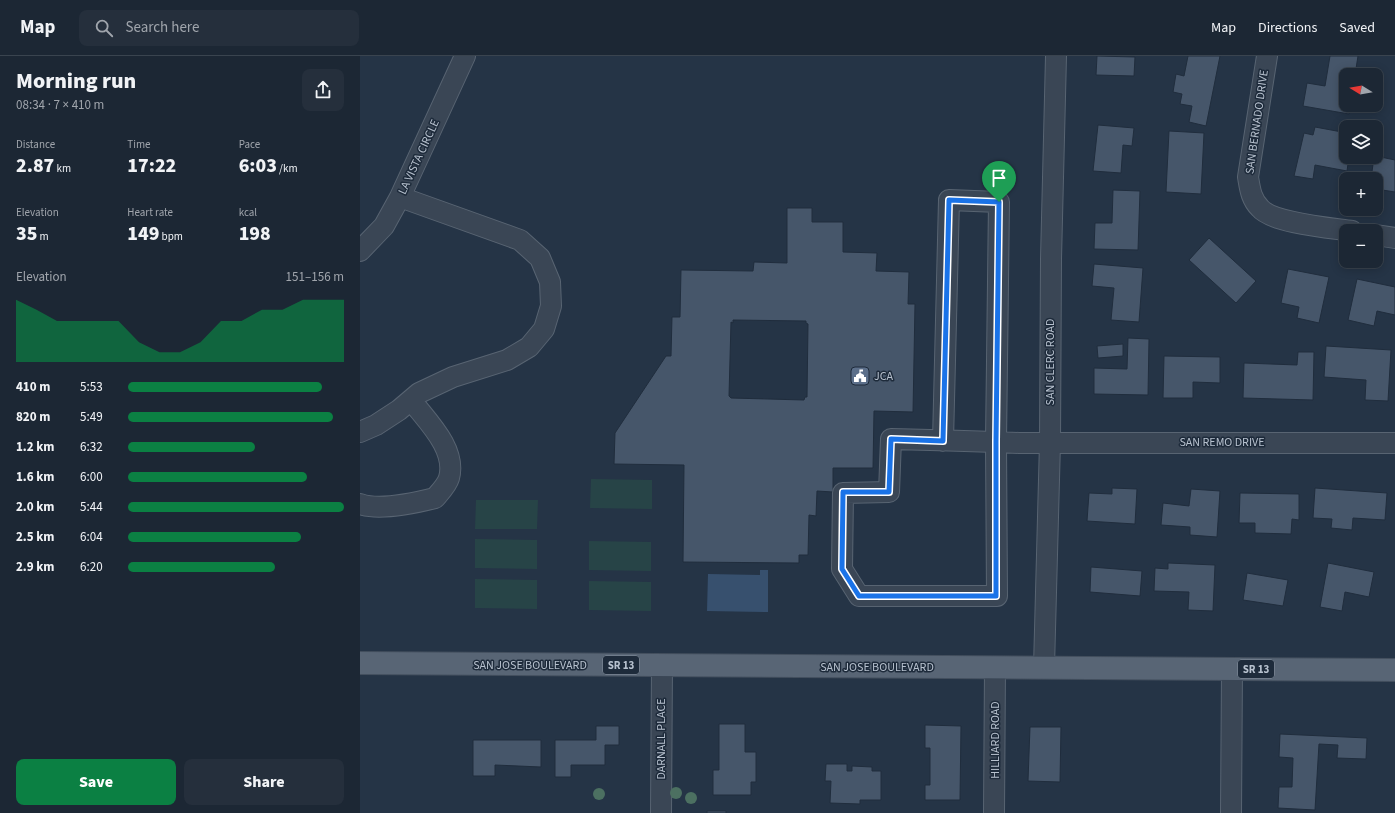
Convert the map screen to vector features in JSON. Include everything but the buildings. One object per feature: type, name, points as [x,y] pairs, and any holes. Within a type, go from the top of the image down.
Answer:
[{"type":"main road","name":"SAN JOSE BOULEVARD","points":[[360,663],[1395,670]]},
{"type":"street","name":"LA VISTA CIRCLE","points":[[360,251],[384,226],[400,197],[465,56]]},
{"type":"street","name":"SAN CLERC ROAD","points":[[1044,667],[1050,442],[1051,259],[1056,56]]},
{"type":"street","name":"SAN BERNADO DRIVE","points":[[1267,56],[1248,177],[1251,194],[1260,209],[1275,218],[1339,229]]},
{"type":"street","points":[[360,432],[376,425],[399,410],[419,393],[453,377],[507,360],[529,347],[544,329],[551,306],[550,282],[540,258],[520,240],[400,197]]},
{"type":"street","points":[[943,441],[949,200],[999,202],[996,442]]},
{"type":"street","points":[[1383,236],[1395,238]]},
{"type":"street","points":[[360,504],[368,507],[416,502],[435,498],[448,479],[449,458],[444,446],[411,400]]},
{"type":"street","name":"SAN REMO DRIVE","points":[[996,442],[996,596],[859,596],[842,569],[843,492],[889,492],[891,439],[996,442],[1395,443]]},
{"type":"street","name":"DARNALL PLACE","points":[[661,813],[662,666]]},
{"type":"street","name":"HILLIARD ROAD","points":[[994,813],[995,668]]},
{"type":"street","points":[[1231,813],[1232,669]]},
{"type":"green space","points":[[591,479],[652,480],[652,509],[590,508]]},
{"type":"green space","points":[[476,500],[538,500],[537,529],[475,529]]},
{"type":"green space","points":[[475,539],[537,540],[537,569],[475,568]]},
{"type":"green space","points":[[589,541],[651,542],[651,571],[589,570]]},
{"type":"green space","points":[[475,579],[537,580],[537,609],[475,608]]},
{"type":"green space","points":[[589,581],[651,582],[651,611],[589,610]]},
{"type":"water","points":[[760,570],[768,570],[768,612],[707,611],[708,574],[760,575]]},
{"type":"place","name":"JCA","points":[[860,376]]},
{"type":"route","points":[[949,200],[999,202],[996,596],[859,596],[842,569],[843,492],[889,492],[891,439],[943,441],[949,200]]}]
